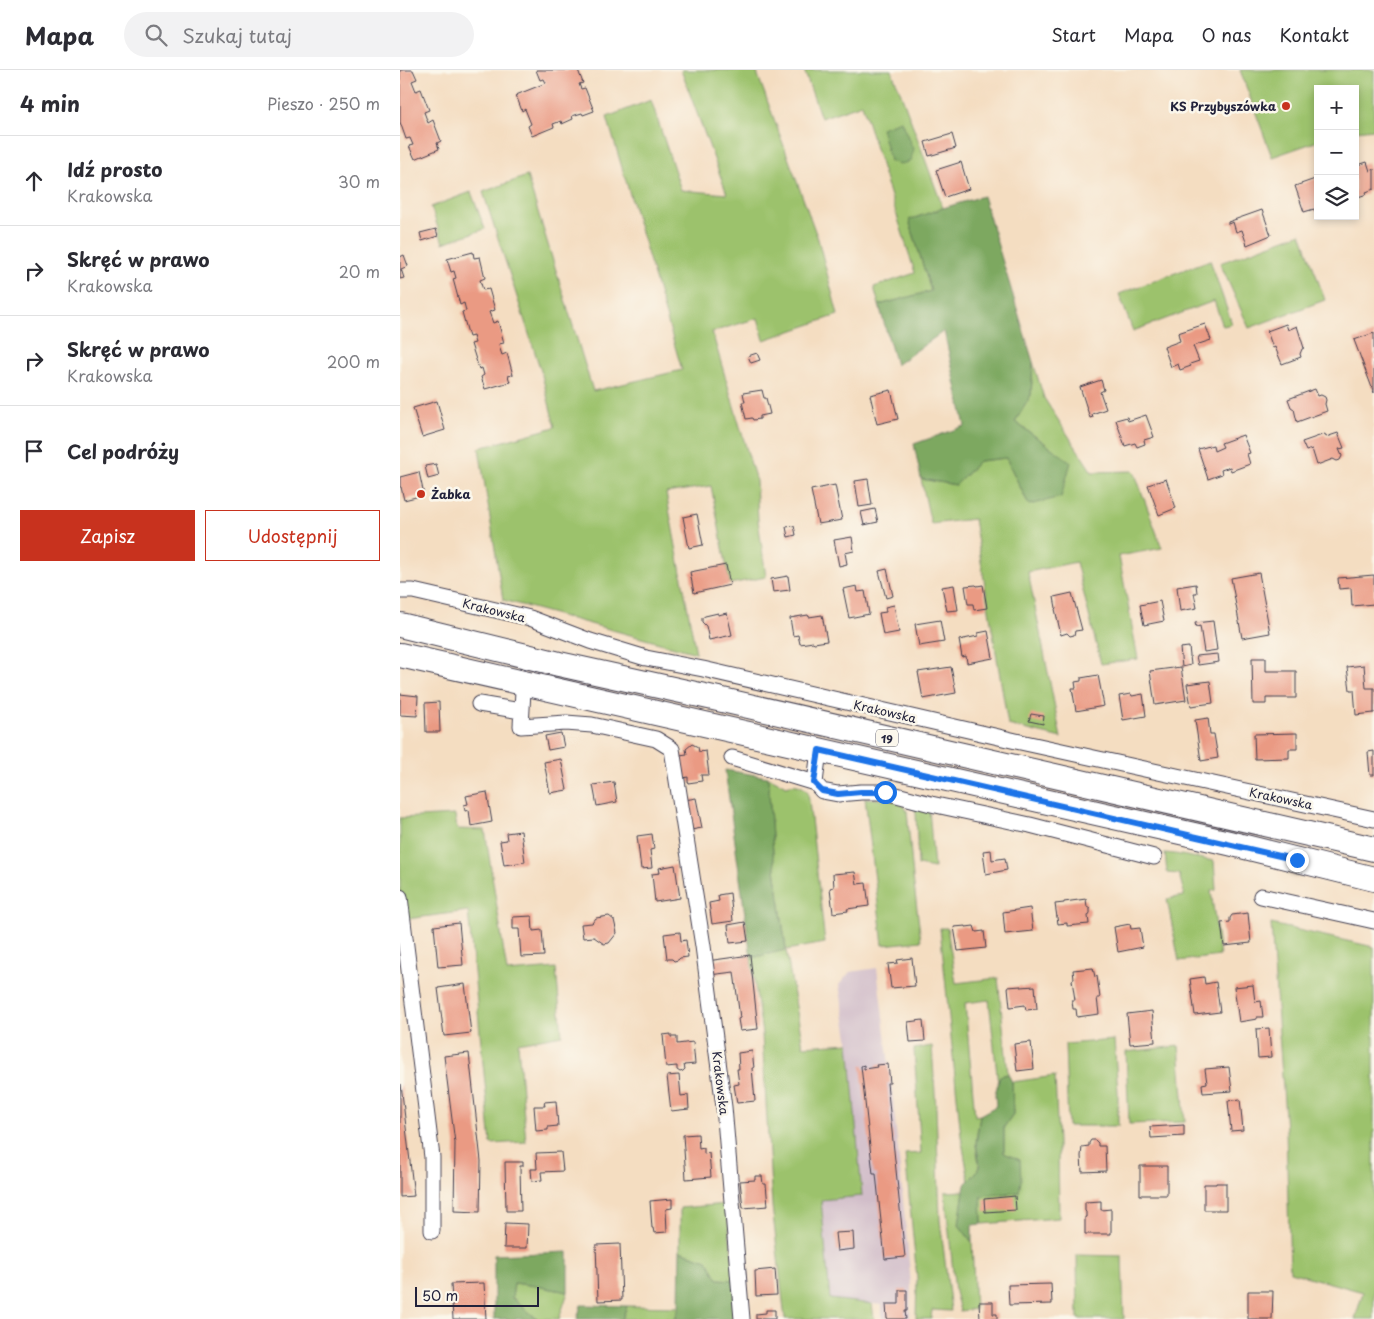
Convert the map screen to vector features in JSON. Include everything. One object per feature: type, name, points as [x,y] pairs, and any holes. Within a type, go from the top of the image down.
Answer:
[{"type":"main road","name":"Krakowska","points":[[400,625],[560,664],[1374,849]]},
{"type":"main road","name":"19","points":[[400,655],[1229,843],[1374,879]]},
{"type":"street","name":"Krakowska","points":[[400,591],[413,591],[530,618],[590,641],[646,658],[703,669],[1006,739],[1374,819]]},
{"type":"street","points":[[479,704],[521,711],[523,691],[526,683]]},
{"type":"street","name":"Krakowska","points":[[521,711],[521,726],[566,723],[592,725],[656,739],[672,749],[703,946],[724,1107],[738,1253],[742,1319]]},
{"type":"street","points":[[814,783],[819,750]]},
{"type":"street","points":[[732,758],[814,783],[822,791],[838,794],[885,792],[1154,857]]},
{"type":"street","points":[[1261,896],[1374,921]]},
{"type":"street","points":[[400,897],[432,1157],[432,1231]]},
{"type":"shaded area","points":[[877,968],[892,1090],[907,1241],[911,1285],[910,1319],[882,1319],[882,1305],[830,1299],[821,1200],[862,1196],[849,1043],[839,985],[850,972]]},
{"type":"green space","points":[[681,70],[756,70],[818,239],[838,315],[764,340],[758,318],[712,332],[756,481],[758,520],[766,577],[730,584],[711,486],[666,493],[696,653],[503,600],[479,448],[555,427],[541,371],[483,192],[527,176],[593,391],[682,370],[607,117],[651,100],[681,190],[727,194]]},
{"type":"green space","points":[[804,70],[891,70],[943,208],[909,220],[931,291],[879,305],[874,287],[915,273],[862,104],[821,118]]},
{"type":"green space","name":"KS Przybyszówka","points":[[1240,70],[1374,70],[1374,129],[1359,131],[1359,85],[1314,85],[1314,142],[1272,157]]},
{"type":"green space","points":[[901,121],[913,149],[911,161],[901,164],[890,161],[881,128]]},
{"type":"green space","points":[[471,192],[485,229],[443,243],[431,207]]},
{"type":"green space","points":[[983,196],[1033,362],[1031,395],[1015,422],[1071,462],[1061,497],[1029,505],[1006,458],[979,461],[956,485],[921,479],[914,444],[965,426],[944,331],[896,365],[879,305],[931,291],[909,220]]},
{"type":"green space","points":[[1301,233],[1325,300],[1249,328],[1220,263]]},
{"type":"green space","points":[[1210,260],[1232,324],[1223,326],[1214,301],[1133,331],[1119,294]]},
{"type":"green space","points":[[1033,362],[1044,398],[1092,472],[1134,471],[1162,548],[1119,556],[1138,659],[1101,664],[1076,562],[1028,572],[1061,738],[1008,725],[974,519],[931,524],[921,479],[956,485],[979,461],[1006,458],[1029,505],[1046,444],[1015,422],[1031,395]]},
{"type":"green space","points":[[725,770],[768,777],[773,853],[786,950],[751,958]]},
{"type":"green space","points":[[768,777],[786,786],[798,785],[808,792],[825,943],[786,950],[803,1046],[849,1043],[862,1196],[821,1200],[830,1299],[872,1304],[874,1319],[785,1319],[772,1206],[762,1034],[751,958],[786,949],[773,853]]},
{"type":"green space","points":[[865,798],[902,802],[907,811],[921,941],[883,945]]},
{"type":"green space","points":[[914,806],[929,809],[934,868],[918,865],[916,813]]},
{"type":"green space","points":[[455,815],[457,829],[485,830],[507,972],[556,968],[562,1035],[518,1043],[526,1142],[491,1144],[468,911],[400,920],[400,818]]},
{"type":"green space","points":[[1165,853],[1214,861],[1216,890],[1211,891],[1220,956],[1179,961],[1167,899],[1184,896],[1184,893],[1179,874],[1167,873]]},
{"type":"green space","points":[[1271,924],[1374,947],[1374,1319],[1355,1319],[1363,1292],[1290,1272],[1286,1130]]},
{"type":"green space","points":[[940,928],[947,928],[956,983],[998,978],[1008,1074],[1000,1076],[998,1084],[989,1000],[965,1003],[975,1116],[980,1115],[976,1137],[979,1167],[969,1181],[961,1136]]},
{"type":"green space","points":[[1114,1040],[1118,1092],[1118,1126],[1068,1126],[1065,1044]]},
{"type":"green space","points":[[932,1046],[940,1220],[951,1311],[932,1310],[931,1319],[916,1319],[917,1278],[905,1154],[921,1153],[914,1049]]},
{"type":"green space","points":[[1179,1046],[1185,1122],[1129,1124],[1126,1052]]},
{"type":"green space","points":[[1008,1074],[1012,1082],[1013,1114],[1004,1127],[1004,1153],[1020,1160],[1021,1181],[1019,1192],[981,1196],[982,1224],[972,1225],[972,1242],[959,1225],[965,1184],[980,1166],[976,1144],[980,1115],[996,1106],[995,1094],[1000,1076]]},
{"type":"green space","points":[[1055,1076],[1059,1218],[982,1224],[981,1196],[1019,1192],[1004,1153],[1004,1127],[1013,1114],[1012,1082]]},
{"type":"green space","points":[[964,1191],[959,1225],[972,1242],[975,1309],[960,1311],[955,1292],[945,1192]]},
{"type":"green space","points":[[726,1204],[735,1280],[718,1279],[707,1260],[680,1251],[680,1208]]},
{"type":"green space","points":[[680,1251],[707,1260],[718,1279],[735,1280],[736,1319],[675,1319],[679,1307]]},
{"type":"green space","points":[[568,1252],[568,1292],[514,1283],[512,1298],[537,1319],[494,1319],[494,1255]]},
{"type":"green space","points":[[1077,1255],[1122,1256],[1124,1319],[1078,1319]]},
{"type":"green space","points":[[514,1283],[568,1292],[559,1319],[537,1319],[512,1297]]},
{"type":"green space","points":[[581,1305],[627,1306],[622,1319],[577,1319]]},
{"type":"green space","points":[[627,1306],[679,1307],[675,1319],[622,1319]]},
{"type":"building","points":[[400,70],[413,70],[417,79],[412,81],[416,91],[421,89],[429,110],[424,112],[428,123],[433,120],[441,141],[437,143],[439,149],[415,159],[409,146],[413,145],[410,138],[406,139],[400,122]]},
{"type":"building","points":[[536,70],[578,70],[583,83],[579,84],[581,89],[585,88],[594,111],[572,116],[573,119],[562,124],[561,121],[553,124],[554,127],[532,136],[528,126],[531,124],[525,109],[522,111],[516,95],[546,83],[544,79],[540,80]]},
{"type":"building","points":[[952,134],[956,148],[929,156],[925,142]]},
{"type":"building","points":[[961,162],[969,189],[945,197],[936,170]]},
{"type":"building","points":[[1367,162],[1370,171],[1374,169],[1374,189],[1359,197],[1359,175],[1359,165]]},
{"type":"building","points":[[1314,179],[1314,209],[1304,212],[1295,186]]},
{"type":"building","points":[[1262,210],[1271,235],[1247,245],[1242,230],[1236,232],[1233,222],[1228,224],[1228,222]]},
{"type":"building","points":[[436,229],[438,236],[422,241],[420,233]]},
{"type":"building","points":[[473,252],[474,258],[480,257],[485,278],[480,280],[483,290],[489,289],[495,310],[489,312],[493,323],[498,321],[504,343],[499,344],[500,349],[502,355],[507,353],[513,375],[508,376],[510,382],[485,389],[481,377],[484,375],[482,368],[479,369],[471,344],[475,343],[473,336],[469,337],[462,312],[466,311],[464,303],[460,305],[453,279],[456,278],[454,271],[451,272],[447,259]]},
{"type":"building","points":[[404,255],[408,266],[401,269],[404,278],[400,279],[400,257]]},
{"type":"building","points":[[1205,324],[1211,340],[1193,346],[1199,361],[1180,370],[1178,364],[1171,367],[1164,347],[1180,341],[1178,333]]},
{"type":"building","points":[[1286,324],[1288,330],[1297,326],[1304,348],[1300,354],[1301,357],[1282,364],[1275,347],[1273,348],[1267,331]]},
{"type":"building","points":[[1374,333],[1374,393],[1354,340]]},
{"type":"building","points":[[757,353],[760,360],[751,363],[748,356]]},
{"type":"building","points":[[1101,380],[1104,390],[1100,392],[1106,409],[1092,414],[1093,417],[1090,418],[1080,387]]},
{"type":"building","points":[[1315,389],[1318,396],[1325,397],[1327,411],[1297,422],[1294,409],[1291,407],[1288,399]]},
{"type":"building","points":[[762,390],[770,414],[760,416],[760,419],[746,419],[742,402],[745,402],[743,393]]},
{"type":"building","points":[[891,390],[898,419],[877,424],[870,395]]},
{"type":"building","points":[[437,401],[445,430],[422,437],[413,408]]},
{"type":"building","points":[[1146,415],[1154,437],[1144,440],[1145,444],[1137,447],[1135,443],[1125,446],[1116,420],[1127,417],[1128,421]]},
{"type":"building","points":[[1338,433],[1344,448],[1339,449],[1342,456],[1340,460],[1333,459],[1317,465],[1312,449],[1306,451],[1302,442],[1325,434],[1326,437]]},
{"type":"building","points":[[1243,435],[1250,453],[1247,454],[1250,464],[1231,471],[1230,467],[1221,470],[1222,474],[1208,479],[1198,449],[1213,445],[1214,451],[1223,447],[1221,443]]},
{"type":"building","points":[[436,464],[439,476],[428,479],[425,466]]},
{"type":"building","points":[[419,472],[424,495],[404,500],[400,487],[400,477]]},
{"type":"building","points":[[868,479],[872,505],[859,507],[855,481]]},
{"type":"building","points":[[1166,479],[1176,508],[1159,515],[1148,485]]},
{"type":"building","points":[[835,485],[842,520],[818,524],[811,490]]},
{"type":"building","points":[[875,509],[878,522],[864,525],[861,512]]},
{"type":"building","points":[[697,514],[703,545],[689,548],[683,517]]},
{"type":"building","points":[[794,526],[796,535],[788,537],[786,527]]},
{"type":"building","points":[[852,537],[854,551],[845,553],[847,564],[839,566],[834,540]]},
{"type":"building","points":[[726,565],[730,585],[694,593],[690,572]]},
{"type":"building","points":[[887,569],[893,596],[886,598],[879,571]]},
{"type":"building","points":[[1259,573],[1270,633],[1242,638],[1231,578]]},
{"type":"building","points":[[1374,575],[1374,604],[1352,606],[1351,588],[1339,589],[1338,578]]},
{"type":"building","points":[[788,576],[790,590],[773,592],[771,579]]},
{"type":"building","points":[[1196,584],[1197,593],[1194,593],[1197,608],[1180,611],[1177,587]]},
{"type":"building","points":[[954,585],[958,610],[947,611],[942,587]]},
{"type":"building","points":[[983,585],[987,608],[974,610],[973,604],[968,604],[965,586]]},
{"type":"building","points":[[857,586],[858,592],[865,591],[869,614],[849,618],[843,589]]},
{"type":"building","points":[[1072,593],[1082,630],[1075,631],[1074,635],[1070,636],[1067,633],[1061,635],[1054,597]]},
{"type":"building","points":[[1160,601],[1164,621],[1144,625],[1140,605]]},
{"type":"building","points":[[894,605],[899,632],[883,635],[879,613],[886,612],[885,607]]},
{"type":"building","points":[[718,613],[718,615],[727,613],[732,635],[709,640],[702,618]]},
{"type":"building","points":[[808,615],[809,617],[822,615],[827,641],[800,644],[798,635],[793,636],[790,618]]},
{"type":"building","points":[[940,620],[944,642],[919,646],[915,624]]},
{"type":"building","points":[[1213,621],[1217,650],[1204,652],[1200,626],[1196,627],[1195,623]]},
{"type":"building","points":[[988,631],[993,658],[967,663],[966,656],[962,657],[959,640],[978,636],[978,633]]},
{"type":"building","points":[[1189,647],[1191,665],[1182,667],[1180,648]]},
{"type":"building","points":[[1218,654],[1219,662],[1198,665],[1196,656]]},
{"type":"building","points":[[1252,658],[1266,658],[1266,671],[1296,671],[1296,698],[1266,698],[1266,704],[1253,704]]},
{"type":"building","points":[[1364,665],[1366,688],[1374,688],[1374,713],[1356,715],[1354,690],[1350,690],[1347,667]]},
{"type":"building","points":[[951,667],[956,693],[923,699],[918,672]]},
{"type":"building","points":[[1181,667],[1186,700],[1155,705],[1150,671]]},
{"type":"building","points":[[1098,675],[1104,706],[1076,711],[1072,688],[1076,688],[1075,682],[1081,681],[1081,678]]},
{"type":"building","points":[[1210,681],[1213,703],[1191,706],[1187,684]]},
{"type":"building","points":[[400,694],[418,696],[417,716],[400,715]]},
{"type":"building","points":[[1131,694],[1132,696],[1143,694],[1146,716],[1123,720],[1119,696]]},
{"type":"building","points":[[439,702],[440,732],[426,732],[425,703]]},
{"type":"building","points":[[1031,714],[1044,716],[1043,724],[1029,721]]},
{"type":"building","points":[[1208,718],[1210,734],[1214,734],[1218,758],[1201,761],[1195,720]]},
{"type":"building","points":[[561,733],[564,747],[548,750],[545,736]]},
{"type":"building","points":[[1297,733],[1297,749],[1289,749],[1289,758],[1255,759],[1254,734]]},
{"type":"building","points":[[692,744],[698,747],[699,752],[706,751],[709,775],[701,775],[702,781],[688,783],[688,777],[683,778],[680,755],[687,754],[686,749]]},
{"type":"building","points":[[1374,751],[1374,775],[1370,775],[1368,752]]},
{"type":"building","points":[[561,759],[567,790],[550,793],[544,762]]},
{"type":"building","points":[[614,782],[617,802],[597,806],[593,785]]},
{"type":"building","points":[[487,792],[492,822],[471,826],[469,810],[465,811],[464,805],[468,804],[466,796]]},
{"type":"building","points":[[696,798],[702,828],[691,830],[685,800]]},
{"type":"building","points":[[521,831],[525,862],[504,865],[500,841],[507,840],[506,833]]},
{"type":"building","points":[[652,834],[654,849],[650,850],[652,868],[641,869],[637,836]]},
{"type":"building","points":[[991,850],[992,860],[1005,858],[1007,870],[986,874],[983,851]]},
{"type":"building","points":[[675,865],[680,898],[655,902],[652,874],[660,873],[659,868]]},
{"type":"building","points":[[855,872],[857,884],[866,883],[869,906],[833,913],[830,888],[834,887],[833,874]]},
{"type":"building","points":[[730,893],[733,921],[712,924],[709,903],[719,901],[718,895]]},
{"type":"building","points":[[1086,899],[1087,907],[1090,909],[1088,916],[1089,924],[1067,926],[1067,923],[1058,924],[1055,904]]},
{"type":"building","points":[[1030,908],[1033,931],[1005,934],[1003,912]]},
{"type":"building","points":[[1248,913],[1251,943],[1224,946],[1221,923],[1230,922],[1232,915]]},
{"type":"building","points":[[532,916],[533,931],[542,930],[544,956],[521,957],[519,929],[513,929],[513,917]]},
{"type":"building","points":[[609,916],[614,920],[617,933],[609,943],[604,944],[594,937],[583,938],[581,924],[592,923],[596,918]]},
{"type":"building","points":[[745,922],[748,941],[730,943],[728,925]]},
{"type":"building","points":[[459,923],[463,965],[438,967],[434,926]]},
{"type":"building","points":[[1130,924],[1131,929],[1140,928],[1143,947],[1118,952],[1114,927]]},
{"type":"building","points":[[974,926],[976,932],[984,931],[986,948],[958,951],[954,927]]},
{"type":"building","points":[[680,932],[681,941],[686,940],[688,957],[674,961],[667,959],[664,934]]},
{"type":"building","points":[[750,955],[758,1029],[740,1031],[734,972],[709,975],[707,961]]},
{"type":"building","points":[[912,958],[915,986],[891,988],[888,964],[898,963],[897,960]]},
{"type":"building","points":[[1093,968],[1095,977],[1097,976],[1100,998],[1097,998],[1099,1014],[1077,1017],[1076,1009],[1073,1009],[1072,1000],[1075,1000],[1072,980],[1074,979],[1073,970]]},
{"type":"building","points":[[1204,977],[1205,984],[1216,982],[1220,1012],[1195,1015],[1190,979]]},
{"type":"building","points":[[465,984],[471,1033],[444,1036],[438,988]]},
{"type":"building","points":[[1253,985],[1255,1002],[1261,1001],[1263,1017],[1239,1022],[1234,987]]},
{"type":"building","points":[[1035,986],[1037,1009],[1026,1010],[1025,1005],[1010,1007],[1008,987]]},
{"type":"building","points":[[1152,1011],[1155,1042],[1130,1044],[1127,1014]]},
{"type":"building","points":[[923,1020],[925,1041],[910,1042],[908,1022]]},
{"type":"building","points":[[1269,1028],[1271,1057],[1258,1058],[1256,1029]]},
{"type":"building","points":[[671,1034],[671,1037],[677,1037],[677,1044],[693,1042],[695,1064],[684,1065],[685,1069],[680,1072],[677,1070],[677,1066],[666,1067],[663,1035]]},
{"type":"building","points":[[1031,1042],[1034,1069],[1017,1071],[1014,1044]]},
{"type":"building","points":[[752,1051],[755,1101],[737,1103],[734,1085],[739,1084],[737,1069],[739,1069],[738,1053]]},
{"type":"building","points":[[469,1053],[481,1161],[480,1212],[454,1211],[455,1143],[444,1056]]},
{"type":"building","points":[[888,1064],[890,1083],[887,1083],[905,1257],[885,1259],[876,1174],[873,1174],[861,1066],[864,1065],[864,1069]]},
{"type":"building","points":[[1229,1067],[1232,1091],[1203,1093],[1202,1084],[1207,1083],[1205,1069]]},
{"type":"building","points":[[679,1075],[681,1096],[688,1095],[689,1109],[671,1111],[667,1076]]},
{"type":"building","points":[[400,1085],[414,1196],[400,1197]]},
{"type":"building","points":[[1240,1099],[1243,1130],[1231,1131],[1228,1101]]},
{"type":"building","points":[[556,1101],[558,1126],[548,1127],[548,1130],[536,1131],[534,1106],[545,1106],[544,1102]]},
{"type":"building","points":[[1184,1125],[1184,1136],[1151,1138],[1150,1127]]},
{"type":"building","points":[[698,1134],[699,1149],[704,1148],[704,1154],[709,1153],[711,1177],[686,1179],[683,1135]]},
{"type":"building","points":[[1091,1140],[1095,1140],[1098,1146],[1105,1146],[1106,1171],[1082,1172],[1082,1147],[1089,1146]]},
{"type":"building","points":[[561,1152],[563,1171],[541,1172],[542,1180],[532,1181],[531,1169],[537,1169],[536,1153]]},
{"type":"building","points":[[505,1162],[523,1162],[523,1166],[520,1166],[521,1211],[506,1211]]},
{"type":"building","points":[[1140,1166],[1167,1166],[1167,1195],[1140,1195]]},
{"type":"building","points":[[755,1176],[762,1176],[763,1184],[766,1184],[768,1206],[743,1208],[740,1181],[755,1180]]},
{"type":"building","points":[[1226,1183],[1226,1210],[1204,1210],[1204,1184]]},
{"type":"building","points":[[1015,1196],[1016,1210],[985,1212],[984,1199]]},
{"type":"building","points":[[672,1199],[672,1208],[666,1209],[667,1232],[654,1233],[650,1201]]},
{"type":"building","points":[[1101,1201],[1101,1210],[1111,1209],[1111,1234],[1085,1234],[1085,1202]]},
{"type":"building","points":[[505,1223],[528,1224],[527,1248],[504,1248]]},
{"type":"building","points":[[853,1232],[854,1249],[837,1251],[835,1233]]},
{"type":"building","points":[[620,1244],[622,1300],[598,1301],[596,1245]]},
{"type":"building","points":[[775,1269],[777,1295],[756,1296],[755,1271]]},
{"type":"building","points":[[484,1283],[486,1319],[453,1319],[451,1284]]},
{"type":"building","points":[[1051,1284],[1052,1304],[1009,1305],[1008,1285]]},
{"type":"building","points":[[899,1290],[907,1290],[906,1319],[887,1319],[886,1304],[899,1304]]},
{"type":"building","points":[[1248,1291],[1273,1291],[1272,1319],[1248,1319]]},
{"type":"building","points":[[979,1302],[993,1302],[993,1314],[997,1314],[997,1319],[980,1319]]},
{"type":"building","points":[[766,1310],[775,1310],[775,1319],[756,1319],[756,1314],[766,1313]]},
{"type":"place","name":"KS Przybyszówka","points":[[1286,106]]},
{"type":"place","name":"Żabka","points":[[421,494]]},
{"type":"route","points":[[885,792],[838,794],[822,791],[814,783],[819,750],[1297,860]]}]
